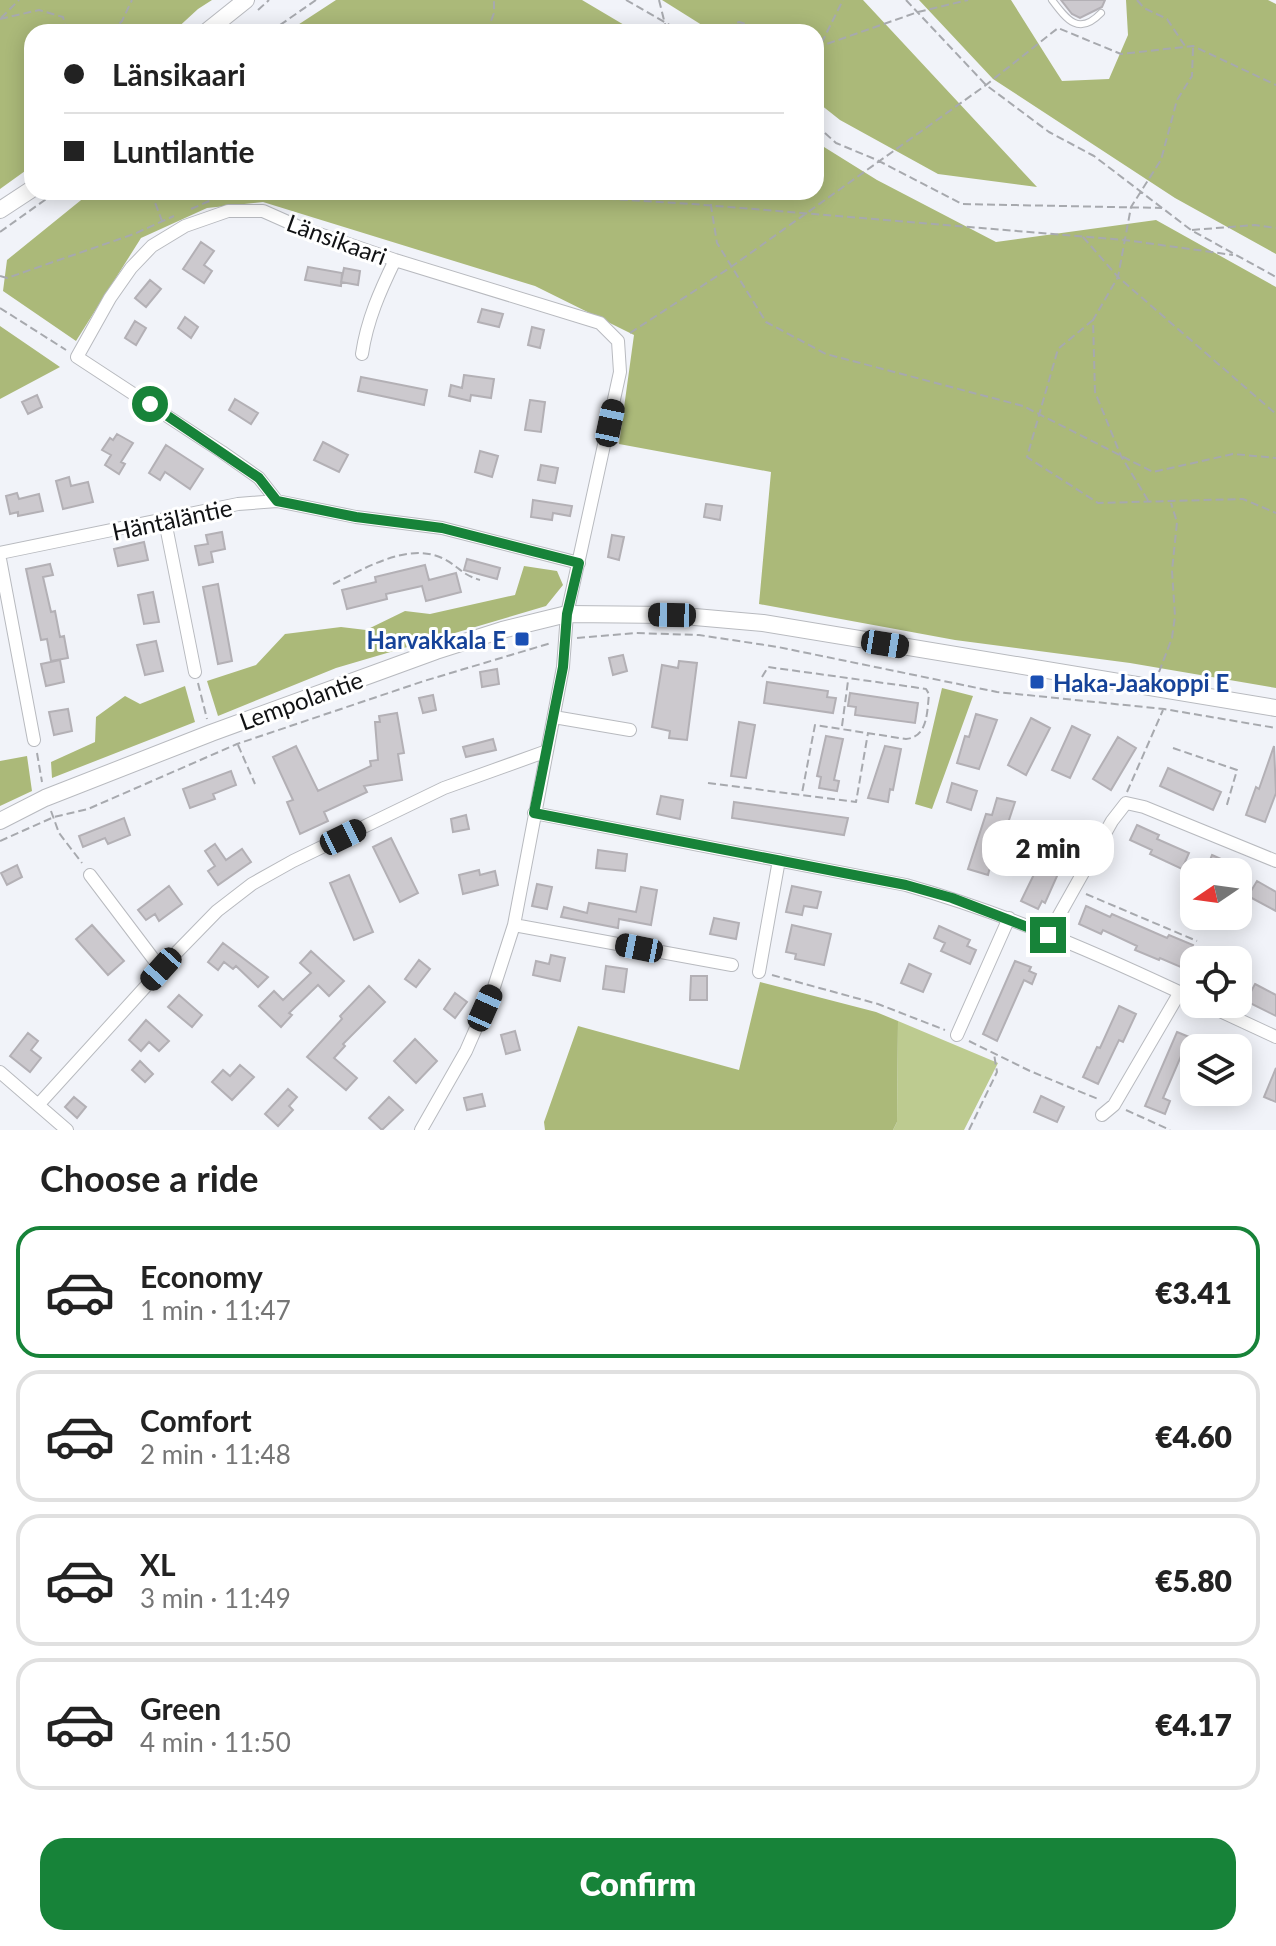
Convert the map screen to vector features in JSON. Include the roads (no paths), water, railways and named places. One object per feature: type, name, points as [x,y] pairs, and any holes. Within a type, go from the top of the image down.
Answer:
[{"type":"street","points":[[216,24],[246,0]]},
{"type":"street","points":[[0,210],[24,194]]},
{"type":"street","name":"Länsikaari","points":[[277,501],[259,478],[77,357],[94,332],[110,298],[131,268],[152,246],[185,226],[228,211],[263,211],[299,227],[395,260],[600,323],[618,341],[620,372],[579,563]]},
{"type":"street","points":[[362,354],[365,329],[395,260]]},
{"type":"street","name":"Häntäläntie","points":[[0,556],[238,504],[277,501],[356,517],[442,528],[579,563]]},
{"type":"street","points":[[165,521],[195,672]]},
{"type":"street","points":[[0,556],[34,740]]},
{"type":"street","points":[[421,1130],[466,1051],[494,987],[514,925],[563,667],[567,614],[579,563]]},
{"type":"street","name":"Lempolantie","points":[[0,821],[45,798],[211,733],[436,651],[567,614],[672,615],[763,623],[1276,708]]},
{"type":"street","points":[[554,717],[630,730]]},
{"type":"street","points":[[39,1104],[217,911],[252,884],[444,788],[547,751]]},
{"type":"street","points":[[1048,935],[1112,821],[1126,803],[1144,807],[1276,861]]},
{"type":"street","points":[[534,813],[906,885],[1009,918],[1180,992],[1114,1105],[1102,1115]]},
{"type":"street","points":[[759,972],[779,860]]},
{"type":"street","points":[[90,875],[161,969]]},
{"type":"street","points":[[957,1035],[1009,918]]},
{"type":"street","points":[[514,925],[732,965]]},
{"type":"street","points":[[1235,1018],[1276,1037]]},
{"type":"street","points":[[0,1072],[67,1130]]},
{"type":"lane","points":[[1052,0],[1066,18],[1082,25],[1092,23],[1101,13]]},
{"type":"place","name":"Harvakkala E","points":[[522,639]]},
{"type":"place","name":"Haka-Jaakoppi E","points":[[1037,682]]}]
